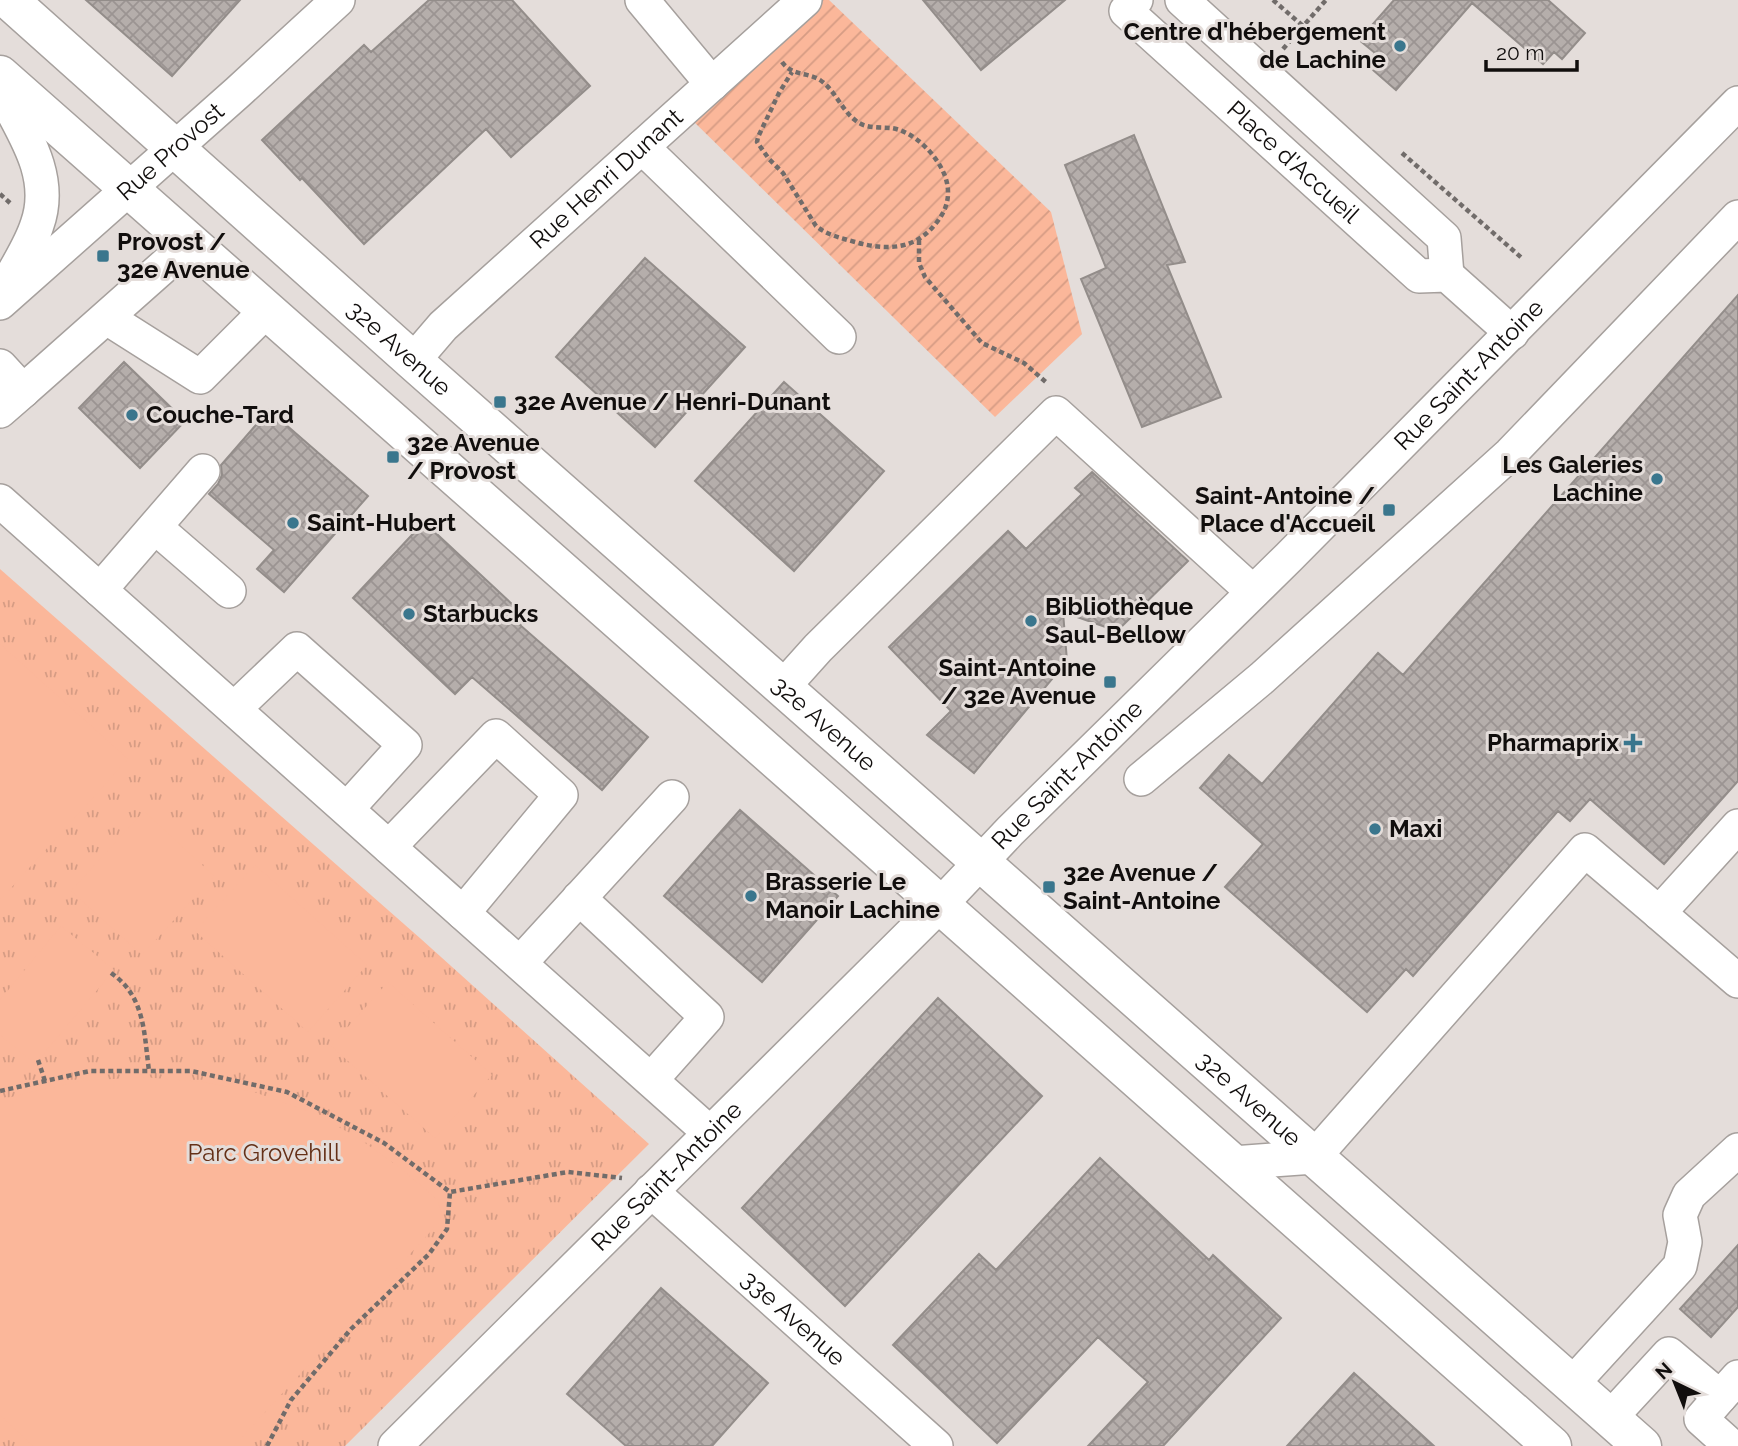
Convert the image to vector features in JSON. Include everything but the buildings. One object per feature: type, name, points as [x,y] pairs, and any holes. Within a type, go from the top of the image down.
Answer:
[{"type":"main road","name":"32e Avenue","points":[[9,0],[413,361],[1642,1446]]},
{"type":"main road","points":[[0,75],[1552,1446]]},
{"type":"street","name":"Rue Provost","points":[[0,303],[338,0]]},
{"type":"street","points":[[642,0],[712,84]]},
{"type":"street","name":"Rue Henri Dunant","points":[[413,361],[443,326],[805,0]]},
{"type":"street","name":"Place d'Accueil","points":[[1136,0],[1126,11],[1419,276],[1447,275],[1444,238],[1182,0]]},
{"type":"street","points":[[0,88],[39,166],[43,199],[37,226],[0,297]]},
{"type":"street","name":"Rue Saint-Antoine","points":[[395,1446],[1512,333],[1738,103]]},
{"type":"street","points":[[642,147],[839,337]]},
{"type":"street","points":[[1141,779],[1262,678],[1510,454],[1738,217]]},
{"type":"street","points":[[0,366],[11,401],[190,243]]},
{"type":"street","points":[[1447,275],[1512,333]]},
{"type":"street","points":[[107,318],[200,377],[267,310]]},
{"type":"street","points":[[783,687],[818,648],[1056,413],[1253,592]]},
{"type":"street","points":[[100,590],[203,471]]},
{"type":"street","points":[[0,501],[710,1133]]},
{"type":"street","points":[[155,527],[229,590]]},
{"type":"street","points":[[234,709],[297,649],[405,745],[347,809]]},
{"type":"street","points":[[389,847],[496,736],[561,795],[463,913]]},
{"type":"street","points":[[520,963],[672,797]]},
{"type":"street","points":[[1659,913],[1738,826]]},
{"type":"street","points":[[1233,1163],[1314,1157],[1585,850],[1738,981]]},
{"type":"street","points":[[579,898],[707,1017],[651,1080]]},
{"type":"street","points":[[1572,1384],[1680,1266],[1685,1242],[1680,1214],[1689,1195],[1738,1150]]},
{"type":"street","name":"33e Avenue","points":[[651,1191],[936,1446]]},
{"type":"street","points":[[1610,1418],[1669,1354],[1732,1386],[1701,1419],[1731,1446]]},
{"type":"path","points":[[1272,0],[1303,26]]},
{"type":"path","points":[[1293,58],[1283,49],[1326,0]]},
{"type":"path","points":[[780,60],[792,72],[817,78],[826,85],[861,125],[905,131],[933,156],[947,184],[947,203],[945,212],[927,234],[919,240],[898,246],[878,247],[836,236],[816,226],[783,173],[757,142],[774,103],[792,72]]},
{"type":"path","points":[[1398,149],[1523,259]]},
{"type":"path","points":[[111,973],[121,980],[132,994],[141,1012],[149,1071]]},
{"type":"path","points":[[38,1060],[45,1081]]},
{"type":"path","points":[[0,1091],[90,1072],[191,1071],[287,1092],[383,1143],[450,1192],[568,1172],[621,1178]]},
{"type":"path","points":[[267,1446],[299,1390],[351,1329],[429,1254],[447,1229],[450,1192]]},
{"type":"green space","points":[[821,0],[829,0],[1051,212],[1082,334],[995,417],[690,118]]},
{"type":"green space","name":"Parc Grovehill","points":[[0,569],[421,939],[649,1144],[345,1446],[0,1446]]},
{"type":"green space","points":[[0,644],[128,759],[1,899],[0,898]]},
{"type":"green space","points":[[144,811],[214,876],[142,955],[71,891]]},
{"type":"green space","points":[[255,865],[367,965],[308,1032],[195,931]]},
{"type":"green space","points":[[61,926],[114,970],[35,1064],[0,1035],[0,1000]]},
{"type":"green space","points":[[388,982],[492,1075],[435,1138],[331,1046]]},
{"type":"green space","points":[[143,1077],[203,1082],[254,1092],[316,1114],[358,1138],[399,1167],[437,1199],[443,1218],[234,1446],[33,1446],[0,1415],[0,1100],[82,1081]]},
{"type":"place","name":"Centre d'hébergement de Lachine","points":[[1400,46]]},
{"type":"place","name":"Provost / 32e Avenue","points":[[103,256]]},
{"type":"place","name":"32e Avenue / Henri-Dunant","points":[[500,402]]},
{"type":"place","name":"Couche-Tard","points":[[132,415]]},
{"type":"place","name":"32e Avenue / Provost","points":[[393,457]]},
{"type":"place","name":"Les Galeries Lachine","points":[[1657,479]]},
{"type":"place","name":"Saint-Antoine / Place d'Accueil","points":[[1389,510]]},
{"type":"place","name":"Saint-Hubert","points":[[293,523]]},
{"type":"place","name":"Starbucks","points":[[409,614]]},
{"type":"place","name":"Bibliothèque Saul-Bellow","points":[[1031,621]]},
{"type":"place","name":"Saint-Antoine / 32e Avenue","points":[[1110,682]]},
{"type":"place","name":"Pharmaprix","points":[[1633,743]]},
{"type":"place","name":"Maxi","points":[[1375,829]]},
{"type":"place","name":"32e Avenue / Saint-Antoine","points":[[1049,887]]},
{"type":"place","name":"Brasserie Le Manoir Lachine","points":[[751,896]]}]
